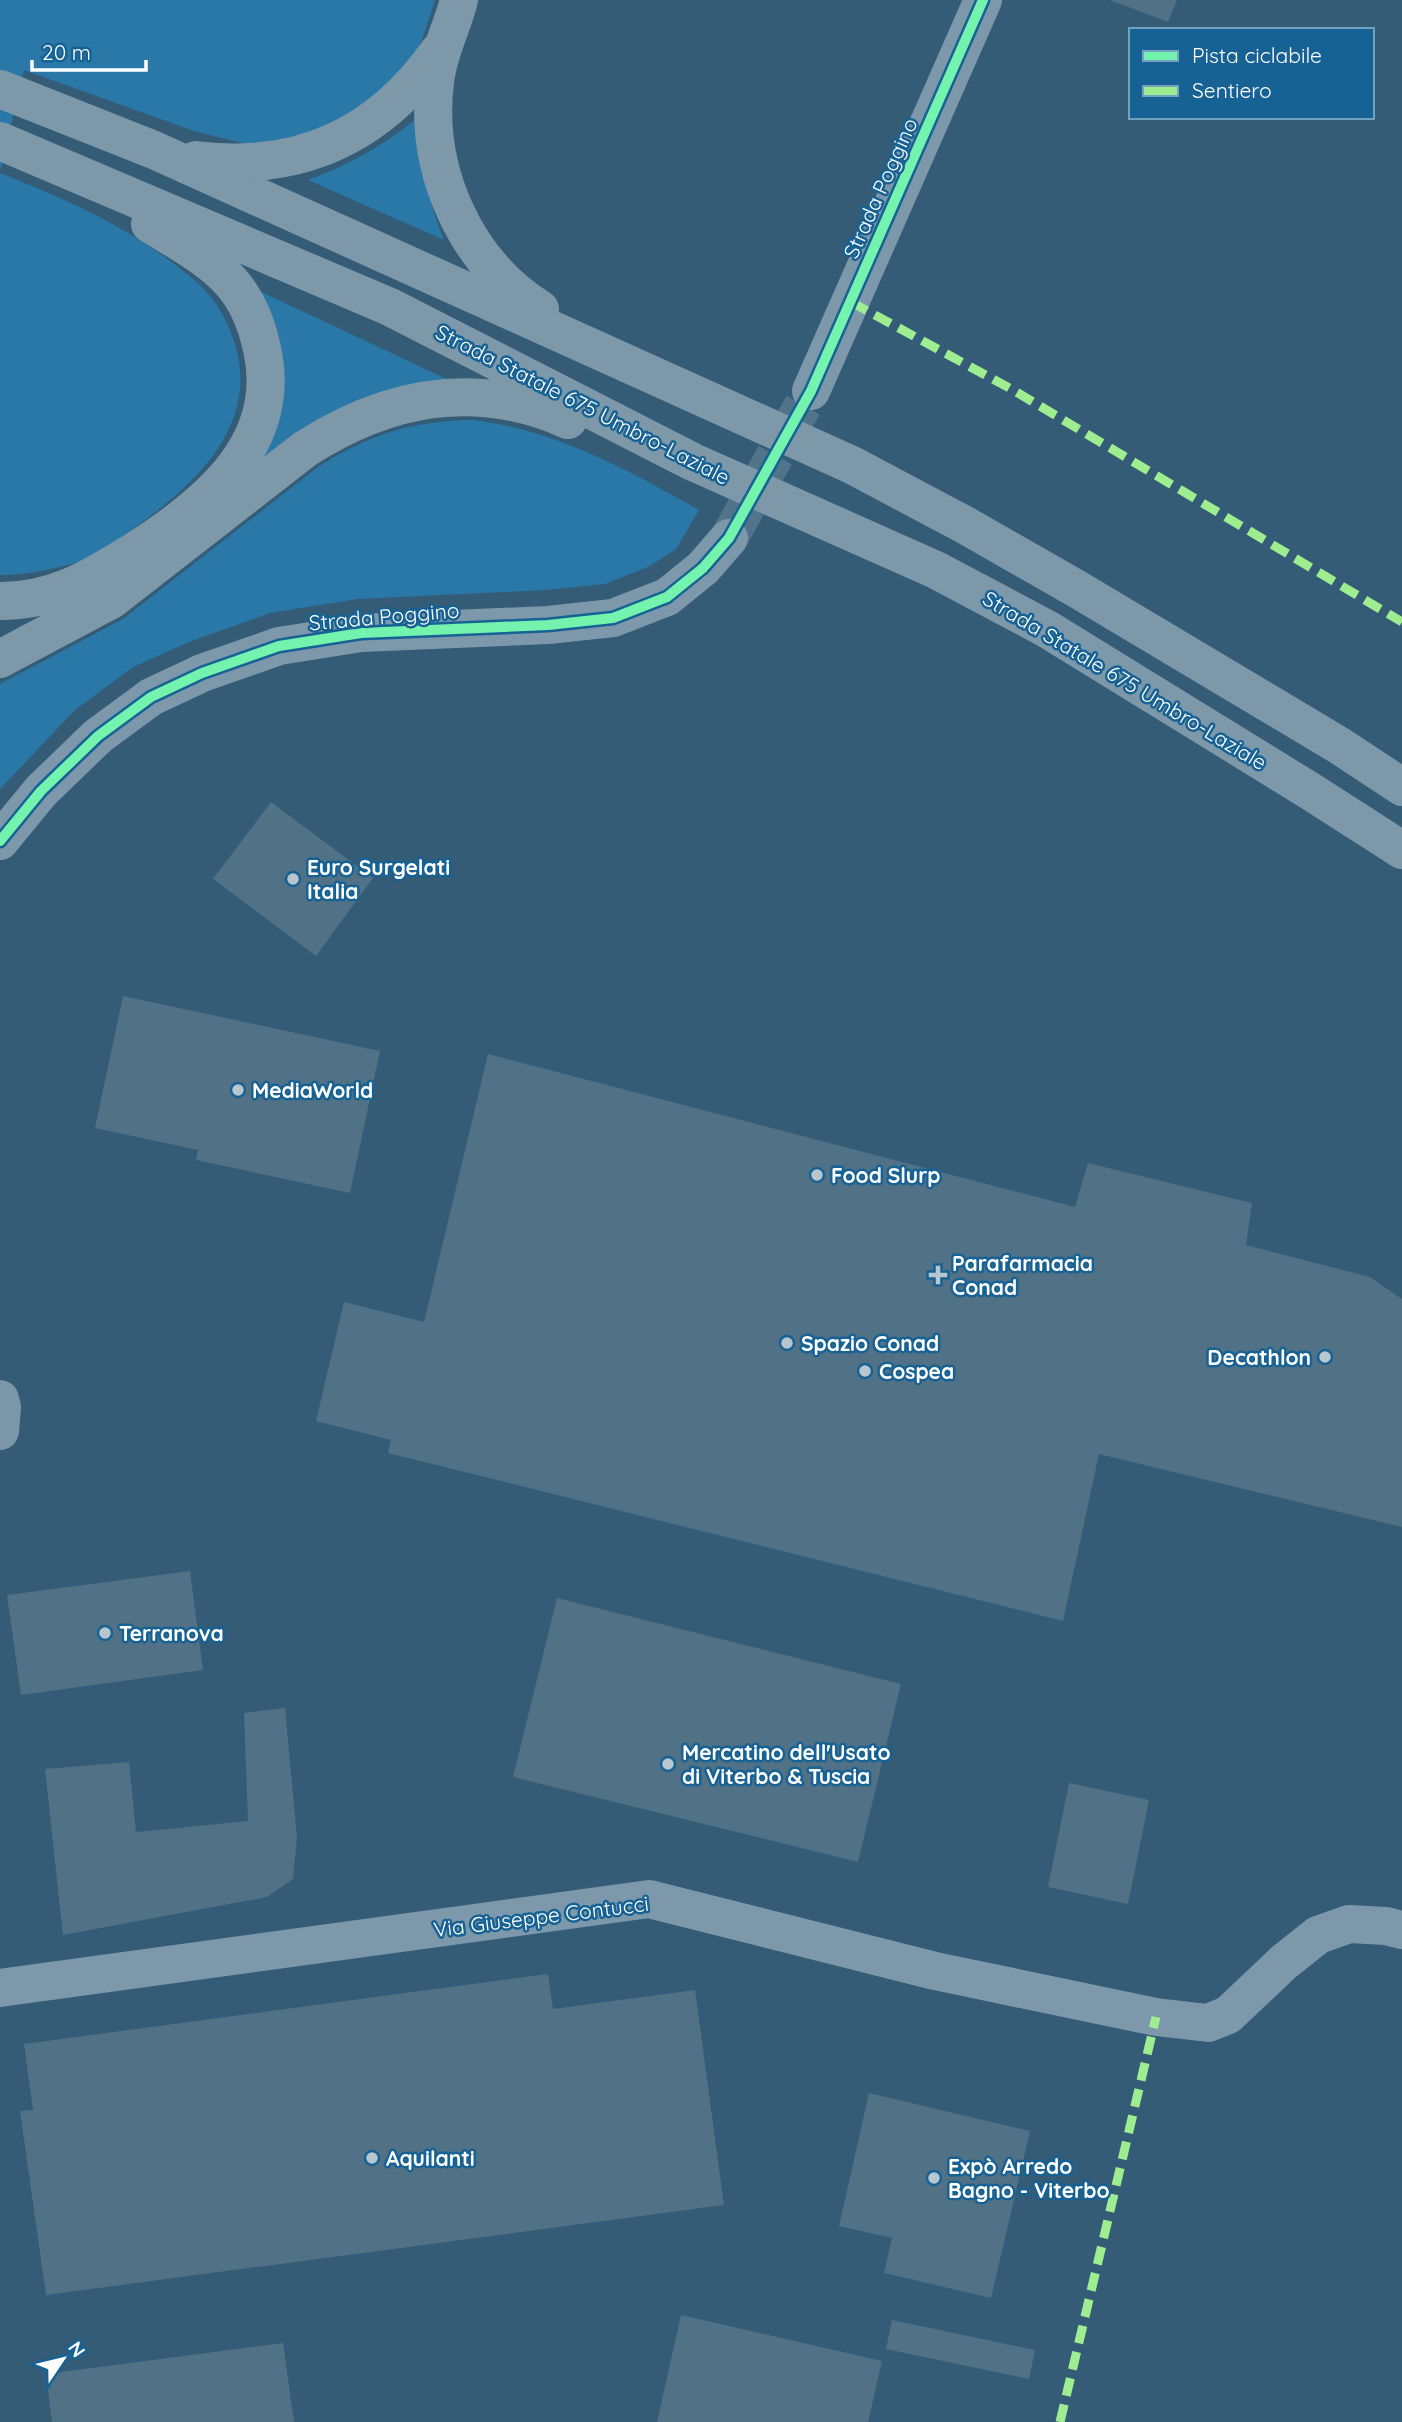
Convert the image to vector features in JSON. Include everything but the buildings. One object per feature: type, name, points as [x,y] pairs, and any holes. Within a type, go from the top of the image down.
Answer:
[{"type":"highway","points":[[459,0],[442,46],[435,82],[433,119],[437,155],[446,190],[460,223],[480,253],[503,280],[531,303],[561,321],[852,465],[965,525],[1340,746],[1402,788]]},
{"type":"highway","points":[[154,150],[188,159],[245,163],[290,158],[323,147],[369,122],[403,96],[442,46]]},
{"type":"highway","points":[[10,93],[154,150],[852,465]]},
{"type":"highway","name":"Strada Statale 675 Umbro-Laziale","points":[[4,142],[390,307],[693,462],[936,570],[1047,629],[1402,850]]},
{"type":"highway","points":[[0,601],[41,597],[89,580],[173,526],[212,493],[239,463],[253,439],[266,390],[264,358],[258,331],[247,306],[231,282],[205,260],[57,164]]},
{"type":"highway","points":[[0,659],[111,600],[325,436],[367,415],[401,404],[474,397],[512,401],[693,462]]},
{"type":"main road","points":[[0,1399],[0,1431]]},
{"type":"street","name":"Strada Poggino","points":[[811,391],[983,0]]},
{"type":"street","name":"Strada Poggino","points":[[0,841],[41,791],[98,736],[151,697],[202,673],[279,646],[361,633],[548,625],[613,618],[667,597],[703,568],[729,538]]},
{"type":"street","name":"Via Giuseppe Contucci","points":[[0,1988],[649,1899],[935,1970],[1156,2017],[1209,2023],[1228,2015],[1284,1962],[1318,1935],[1349,1924],[1386,1926],[1402,1930]]},
{"type":"shaded area","points":[[0,0],[435,0],[422,40],[411,61],[368,103],[316,131],[254,146],[194,131],[24,70],[0,172]]},
{"type":"shaded area","points":[[416,119],[426,181],[444,240],[308,180],[365,154]]},
{"type":"shaded area","points":[[0,173],[115,225],[158,252],[194,280],[212,299],[227,323],[238,356],[240,389],[235,413],[214,455],[181,491],[162,507],[94,556],[48,570],[0,575]]},
{"type":"shaded area","points":[[257,290],[451,381],[253,472]]},
{"type":"shaded area","points":[[473,420],[503,425],[562,442],[645,480],[699,510],[676,549],[650,566],[605,584],[546,590],[358,599],[270,613],[189,642],[133,667],[75,710],[0,789],[0,684],[123,619],[318,467],[337,456],[392,432],[430,423]]},
{"type":"tunnel","points":[[729,538],[811,391]]},
{"type":"marked path","points":[[851,302],[1013,390],[1402,622]]},
{"type":"marked path","points":[[1060,2422],[1156,2017]]},
{"type":"cycle path","points":[[0,841],[41,791],[98,736],[151,697],[202,673],[279,646],[361,633],[548,625],[613,618],[667,597],[703,568],[729,538],[811,391],[983,0]]},
{"type":"place","name":"Euro Surgelati Italia","points":[[293,879]]},
{"type":"place","name":"MediaWorld","points":[[238,1090]]},
{"type":"place","name":"Food Slurp","points":[[817,1175]]},
{"type":"place","name":"Parafarmacia Conad","points":[[938,1275]]},
{"type":"place","name":"Spazio Conad","points":[[787,1343]]},
{"type":"place","name":"Decathlon","points":[[1325,1357]]},
{"type":"place","name":"Cospea","points":[[865,1371]]},
{"type":"place","name":"Terranova","points":[[105,1633]]},
{"type":"place","name":"Mercatino dell'Usato di Viterbo & Tuscia","points":[[668,1764]]},
{"type":"place","name":"Aquilanti","points":[[372,2158]]},
{"type":"place","name":"Expò Arredo Bagno - Viterbo","points":[[934,2178]]}]
